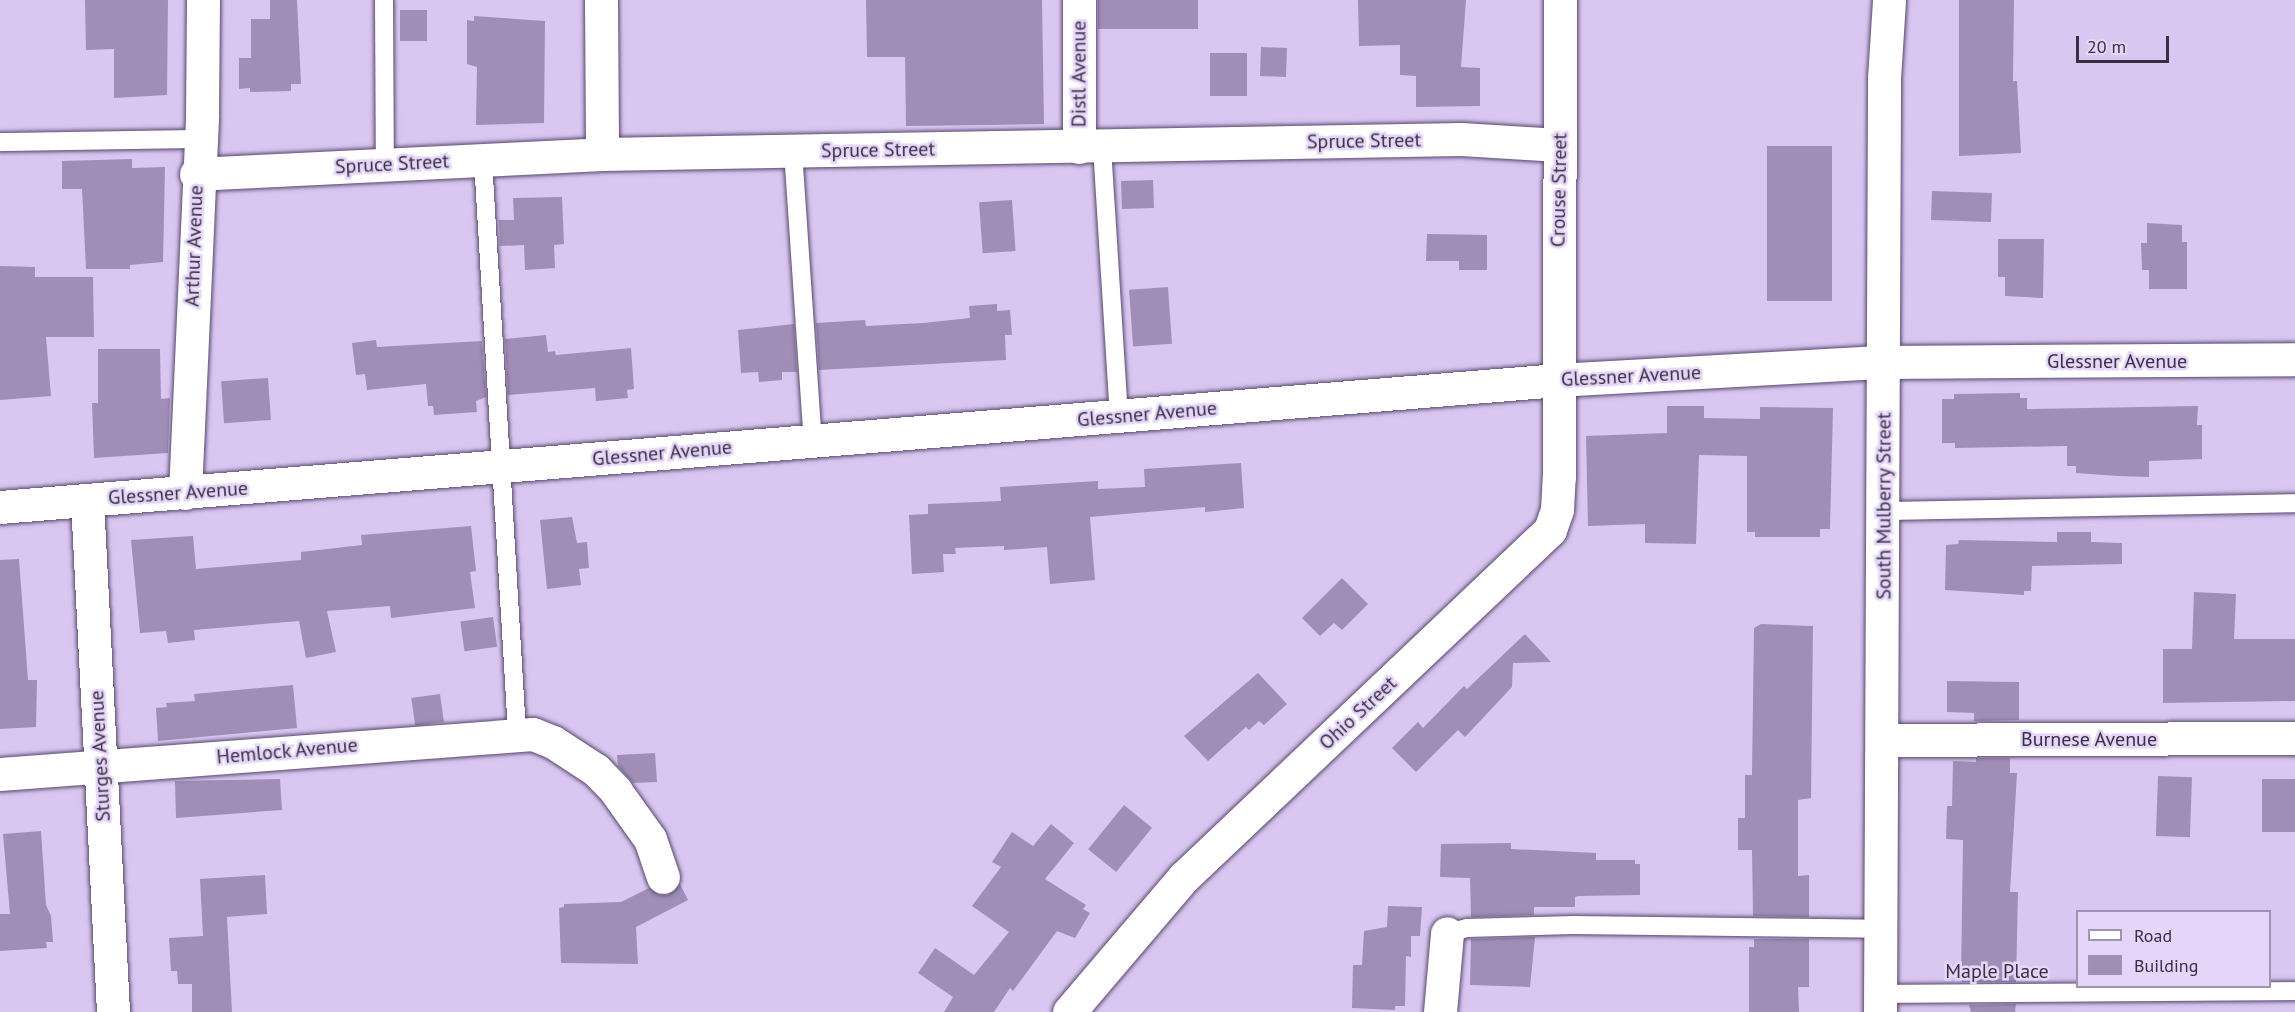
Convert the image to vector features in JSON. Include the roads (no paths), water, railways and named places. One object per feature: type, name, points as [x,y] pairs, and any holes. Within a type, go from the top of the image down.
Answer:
[{"type":"street","name":"Arthur Avenue","points":[[185,493],[196,174],[200,139],[203,0]]},
{"type":"street","points":[[601,0],[603,154]]},
{"type":"street","name":"Distl Avenue","points":[[1079,0],[1090,147]]},
{"type":"street","name":"Crouse Street","points":[[1557,380],[1560,0]]},
{"type":"street","name":"South Mulberry Street","points":[[1880,1003],[1885,510],[1884,78],[1889,0]]},
{"type":"street","name":"Spruce Street","points":[[196,174],[603,154],[1461,139],[1559,145]]},
{"type":"street","name":"Glessner Avenue","points":[[0,507],[1557,380],[1884,362],[2295,359]]},
{"type":"street","name":"Ohio Street","points":[[1069,1012],[1183,878],[1550,530],[1557,510],[1559,477],[1557,380]]},
{"type":"street","name":"Sturges Avenue","points":[[87,500],[113,1012]]},
{"type":"street","name":"Hemlock Avenue","points":[[0,774],[516,733],[533,734],[570,753],[596,770],[633,811],[650,839],[663,877]]},
{"type":"street","name":"Burnese Avenue","points":[[1882,740],[2295,738]]},
{"type":"street","points":[[1440,1012],[1447,933]]},
{"type":"lane","points":[[384,0],[385,165]]},
{"type":"lane","points":[[0,142],[200,139]]},
{"type":"lane","points":[[1090,147],[1119,416]]},
{"type":"lane","points":[[793,151],[813,441]]},
{"type":"lane","points":[[483,160],[516,733]]},
{"type":"lane","points":[[1885,510],[2295,503]]},
{"type":"lane","points":[[1447,933],[1467,928],[1573,925],[1880,929]]},
{"type":"lane","name":"Maple Place","points":[[1880,1003],[2295,991]]}]
